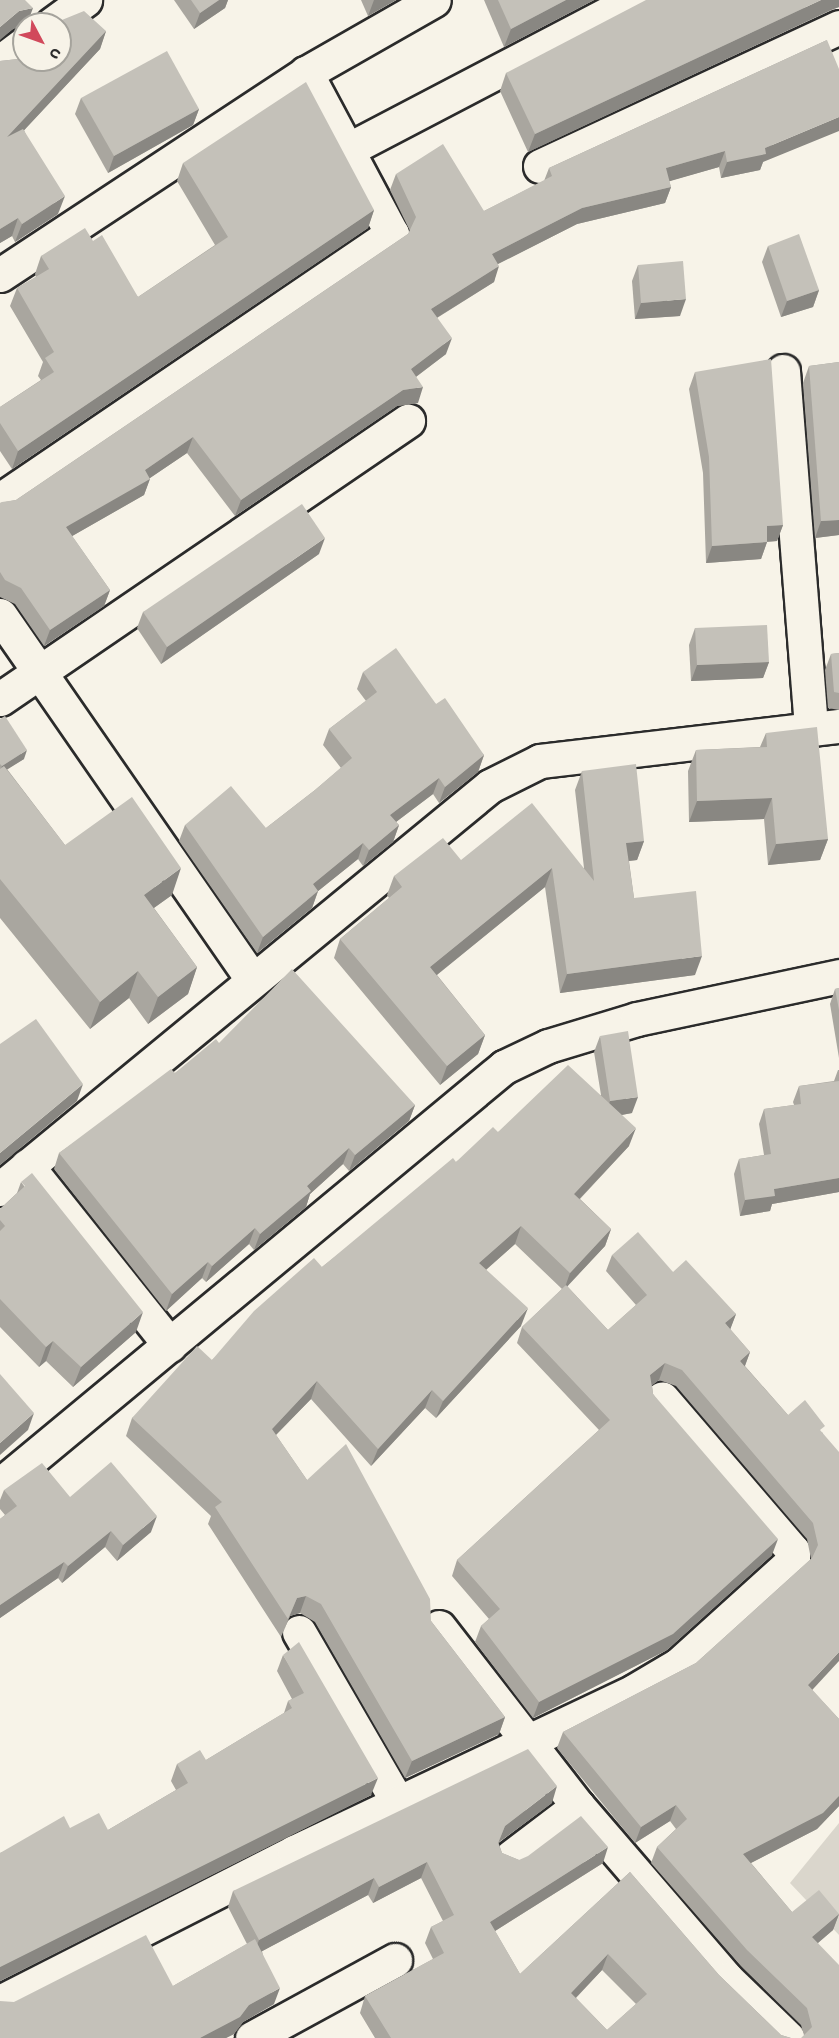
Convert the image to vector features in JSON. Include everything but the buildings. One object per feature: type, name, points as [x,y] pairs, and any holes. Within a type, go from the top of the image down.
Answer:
[{"type":"street","points":[[68,12],[85,0]]},
{"type":"street","points":[[0,275],[306,73],[434,0]]},
{"type":"street","points":[[351,148],[634,0]]},
{"type":"street","points":[[832,0],[839,18]]},
{"type":"street","points":[[540,166],[839,27]]},
{"type":"street","points":[[0,500],[392,234],[351,148],[306,73]]},
{"type":"street","points":[[0,1189],[490,786],[540,761],[582,754],[825,728],[783,371]]},
{"type":"street","points":[[0,699],[408,421]]},
{"type":"street","points":[[0,615],[254,980]]},
{"type":"street","points":[[0,1485],[504,1067],[548,1046],[637,1019],[839,976]]},
{"type":"street","points":[[27,1166],[170,1345]]},
{"type":"street","points":[[0,2002],[398,1803],[526,1744],[678,1665],[793,1562],[793,1551],[662,1398]]},
{"type":"street","points":[[439,1627],[526,1744],[578,1806],[728,1979],[789,2038]]},
{"type":"street","points":[[299,1632],[398,1803]]},
{"type":"street","points":[[511,1857],[578,1806]]},
{"type":"street","points":[[252,2038],[395,1960]]},
{"type":"shaded area","points":[[839,1823],[839,1935],[790,1883]]}]
